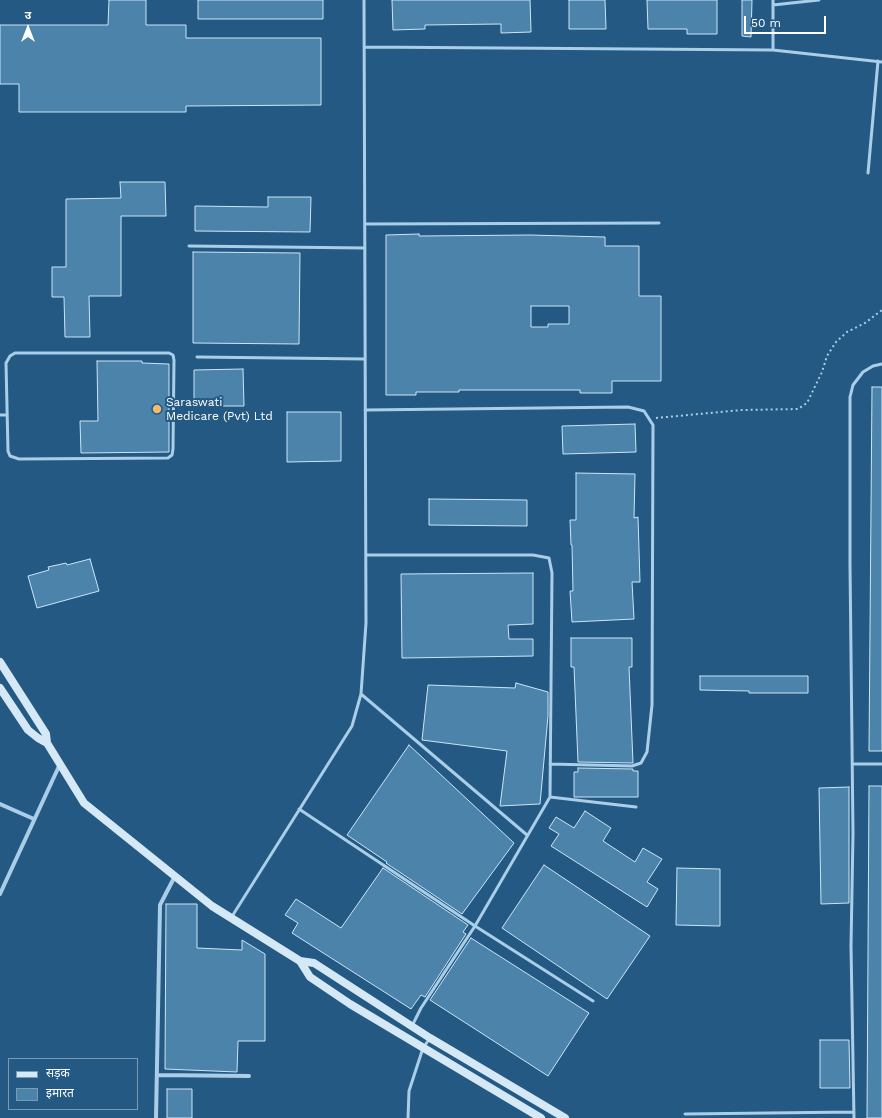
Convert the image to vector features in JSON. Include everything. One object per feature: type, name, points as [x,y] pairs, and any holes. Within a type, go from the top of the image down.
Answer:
[{"type":"street","points":[[0,662],[46,734],[47,743],[84,803],[212,906],[300,960],[314,962],[430,1038],[566,1118]]},
{"type":"street","points":[[0,688],[28,730],[47,743]]},
{"type":"street","points":[[0,894],[60,763]]},
{"type":"street","points":[[0,804],[34,819]]},
{"type":"street","points":[[156,1118],[160,905],[175,876]]},
{"type":"street","points":[[300,960],[310,977],[350,1004],[541,1118]]},
{"type":"street","points":[[157,1075],[249,1076]]},
{"type":"lane","points":[[231,918],[352,726],[361,694],[366,623],[364,0]]},
{"type":"lane","points":[[773,50],[774,0]]},
{"type":"lane","points":[[773,5],[819,0]]},
{"type":"lane","points":[[364,47],[773,50],[882,62]]},
{"type":"lane","points":[[868,173],[878,61]]},
{"type":"lane","points":[[365,224],[659,223]]},
{"type":"lane","points":[[189,246],[365,248]]},
{"type":"lane","points":[[15,353],[169,353],[173,355],[174,449],[172,455],[168,458],[13,458],[10,456],[8,451],[7,415],[6,363],[10,356],[15,353]]},
{"type":"lane","points":[[197,358],[365,359]]},
{"type":"lane","points":[[854,1118],[852,1112],[851,946],[853,834],[850,397],[853,385],[863,372],[873,366],[882,364]]},
{"type":"lane","points":[[0,372],[6,372]]},
{"type":"lane","points":[[365,410],[628,407],[644,411],[653,425],[652,705],[648,752],[641,763],[632,766],[550,764]]},
{"type":"lane","points":[[0,415],[7,415]]},
{"type":"lane","points":[[366,555],[534,555],[549,558],[552,573],[550,797],[475,926],[421,1008],[412,1026]]},
{"type":"lane","points":[[361,694],[527,835]]},
{"type":"lane","points":[[852,764],[882,764]]},
{"type":"lane","points":[[550,797],[636,807]]},
{"type":"lane","points":[[299,809],[475,926],[593,1001]]},
{"type":"lane","points":[[408,1118],[409,1091],[423,1048],[430,1038]]},
{"type":"lane","points":[[684,1114],[852,1112]]},
{"type":"path","points":[[649,418],[742,410],[798,409],[807,403],[822,372],[827,356],[836,342],[847,332],[865,323],[882,310]]},
{"type":"building","points":[[109,0],[146,0],[146,25],[186,25],[186,38],[321,38],[321,105],[186,106],[186,112],[19,112],[19,84],[0,84],[0,25],[108,25]]},
{"type":"building","points":[[198,0],[323,0],[323,19],[198,19]]},
{"type":"building","points":[[392,0],[530,0],[531,32],[501,33],[501,24],[425,25],[425,29],[393,30]]},
{"type":"building","points":[[569,0],[605,0],[606,29],[569,29]]},
{"type":"building","points":[[647,0],[717,0],[717,34],[687,34],[687,29],[648,29]]},
{"type":"building","points":[[742,0],[752,0],[751,37],[742,36]]},
{"type":"building","points":[[120,182],[165,182],[166,216],[121,216],[121,296],[89,296],[90,337],[65,337],[64,297],[52,297],[52,267],[66,267],[66,199],[121,198]]},
{"type":"building","points":[[268,197],[311,197],[310,232],[195,231],[195,206],[268,207]]},
{"type":"building","points":[[386,235],[530,235],[605,237],[605,246],[639,246],[639,296],[661,296],[661,381],[612,381],[612,393],[580,393],[580,390],[459,390],[459,392],[416,392],[416,395],[386,395]],"holes":[[[531,306],[569,306],[569,324],[548,324],[548,327],[531,327]]]},
{"type":"building","points":[[193,252],[300,253],[299,344],[193,343]]},
{"type":"building","points":[[97,361],[142,361],[142,363],[169,364],[169,452],[81,453],[80,421],[98,421]]},
{"type":"building","points":[[243,369],[244,406],[194,406],[194,370]]},
{"type":"building","points":[[872,387],[882,387],[882,751],[869,751]]},
{"type":"building","points":[[287,412],[341,412],[341,461],[287,462]]},
{"type":"building","points":[[635,424],[636,452],[563,454],[562,426]]},
{"type":"building","points":[[576,473],[635,474],[634,518],[638,517],[640,582],[632,582],[634,619],[572,622],[570,591],[573,591],[570,520],[576,520]]},
{"type":"building","points":[[429,499],[527,500],[527,526],[429,525]]},
{"type":"building","points":[[90,559],[99,591],[37,608],[28,576],[49,570],[48,567],[66,563],[67,565]]},
{"type":"building","points":[[533,573],[533,624],[508,625],[509,639],[533,639],[533,656],[402,658],[401,574]]},
{"type":"building","points":[[571,638],[632,638],[632,667],[629,667],[633,763],[578,762],[574,667],[571,667]]},
{"type":"building","points":[[700,676],[808,676],[808,693],[749,693],[749,691],[700,690]]},
{"type":"building","points":[[516,683],[548,692],[548,716],[540,804],[500,806],[507,751],[422,740],[428,685],[515,688]]},
{"type":"building","points":[[409,745],[514,843],[462,914],[347,835]]},
{"type":"building","points":[[578,768],[633,769],[633,771],[638,771],[638,797],[574,797],[574,772],[578,772]]},
{"type":"building","points":[[869,786],[882,786],[882,1118],[867,1118]]},
{"type":"building","points":[[849,787],[849,903],[821,904],[819,788]]},
{"type":"building","points":[[585,811],[611,828],[603,841],[635,862],[643,848],[662,859],[647,882],[658,889],[647,907],[551,846],[559,834],[549,828],[556,817],[574,828]]},
{"type":"building","points":[[544,865],[650,936],[607,999],[502,928]]},
{"type":"building","points":[[383,868],[468,925],[463,932],[466,934],[425,997],[421,995],[411,1009],[292,933],[298,923],[285,915],[296,899],[341,928]]},
{"type":"building","points":[[677,868],[720,869],[720,926],[676,925]]},
{"type":"building","points":[[166,904],[197,904],[197,948],[242,950],[242,940],[265,954],[265,1041],[238,1041],[237,1072],[165,1069]]},
{"type":"building","points":[[471,938],[589,1013],[548,1076],[430,1000]]},
{"type":"building","points":[[820,1040],[849,1040],[850,1088],[820,1088]]},
{"type":"building","points":[[167,1089],[192,1089],[192,1118],[167,1118]]},
{"type":"place","name":"Saraswati Medicare (Pvt) Ltd","points":[[157,409]]}]
